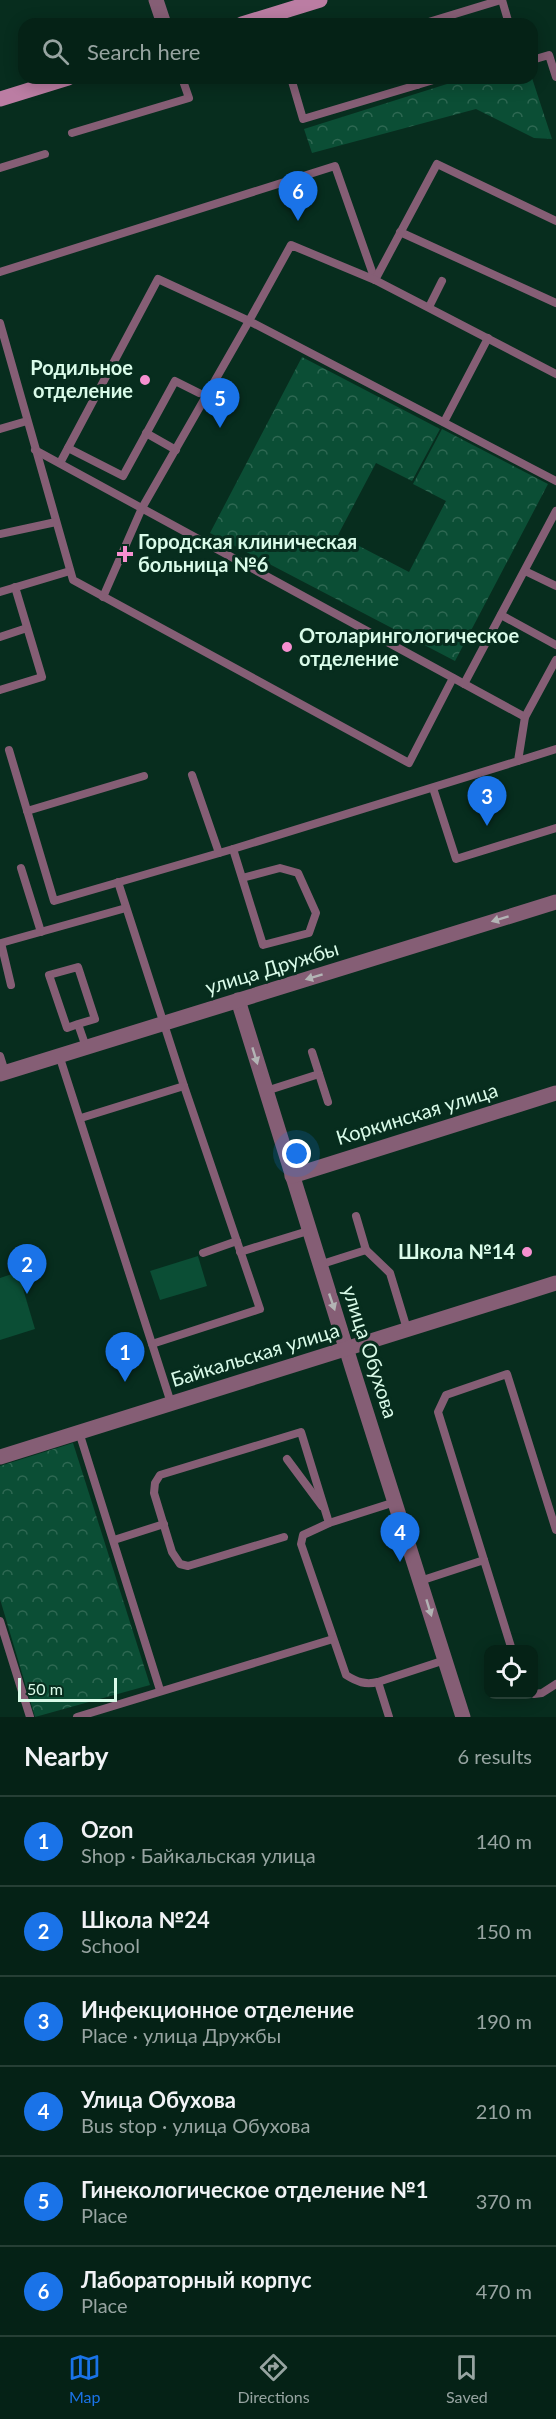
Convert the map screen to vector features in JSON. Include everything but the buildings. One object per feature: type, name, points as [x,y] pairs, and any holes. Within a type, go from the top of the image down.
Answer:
[{"type":"main road","points":[[262,18],[320,0]]},
{"type":"main road","points":[[0,99],[49,84]]},
{"type":"street","points":[[156,0],[162,18]]},
{"type":"street","name":"улица Дружбы","points":[[3,1073],[556,902]]},
{"type":"street","name":"улица Обухова","points":[[238,1000],[308,1230],[348,1348],[463,1717]]},
{"type":"street","name":"Коркинская улица","points":[[292,1176],[556,1093]]},
{"type":"street","name":"Байкальская улица","points":[[0,1457],[556,1283]]},
{"type":"lane","points":[[442,18],[502,0],[507,18]]},
{"type":"lane","points":[[538,59],[549,56],[556,77]]},
{"type":"lane","points":[[72,133],[189,98],[184,84]]},
{"type":"lane","points":[[293,84],[303,119],[410,84]]},
{"type":"lane","points":[[0,168],[45,154]]},
{"type":"lane","points":[[375,280],[437,164],[556,221]]},
{"type":"lane","points":[[0,272],[335,166],[375,280]]},
{"type":"lane","points":[[400,232],[556,303]]},
{"type":"lane","points":[[103,597],[142,508],[291,245],[375,280],[556,374]]},
{"type":"lane","points":[[60,463],[158,279],[249,321],[556,481]]},
{"type":"lane","points":[[429,307],[442,280]]},
{"type":"lane","points":[[0,323],[73,580],[409,763],[453,678]]},
{"type":"lane","points":[[444,423],[488,338]]},
{"type":"lane","points":[[68,448],[123,476],[175,381],[199,393]]},
{"type":"lane","points":[[0,429],[27,421]]},
{"type":"lane","points":[[146,434],[176,450]]},
{"type":"lane","points":[[35,450],[525,717]]},
{"type":"lane","points":[[464,684],[556,511]]},
{"type":"lane","points":[[0,534],[56,522]]},
{"type":"lane","points":[[0,592],[70,570]]},
{"type":"lane","points":[[525,571],[556,586]]},
{"type":"lane","points":[[0,690],[42,677],[15,588]]},
{"type":"lane","points":[[501,615],[556,645]]},
{"type":"lane","points":[[0,637],[27,628]]},
{"type":"lane","points":[[518,760],[525,717],[556,660]]},
{"type":"lane","points":[[9,750],[54,901],[233,849],[556,749]]},
{"type":"lane","points":[[192,775],[219,853]]},
{"type":"lane","points":[[27,811],[144,776]]},
{"type":"lane","points":[[433,788],[456,859],[556,828]]},
{"type":"lane","points":[[233,849],[242,878],[263,945],[309,933],[316,913],[298,873],[280,868],[242,878]]},
{"type":"lane","points":[[21,868],[41,932]]},
{"type":"lane","points":[[118,882],[260,1310],[152,1344]]},
{"type":"lane","points":[[11,985],[1,943],[126,908]]},
{"type":"lane","points":[[78,966],[95,1019],[78,1024],[67,1028],[49,975],[78,966]]},
{"type":"lane","points":[[78,1024],[86,1047]]},
{"type":"lane","points":[[312,1052],[328,1102]]},
{"type":"lane","points":[[59,1055],[171,1403]]},
{"type":"lane","points":[[0,1056],[3,1073]]},
{"type":"lane","points":[[266,1091],[319,1074]]},
{"type":"lane","points":[[81,1118],[184,1086]]},
{"type":"lane","points":[[356,1216],[366,1250],[390,1274],[407,1329]]},
{"type":"lane","points":[[240,1252],[308,1230]]},
{"type":"lane","points":[[203,1252],[237,1241]]},
{"type":"lane","points":[[319,1265],[366,1250]]},
{"type":"lane","points":[[510,1645],[438,1412],[446,1395],[507,1374],[556,1530]]},
{"type":"lane","points":[[79,1432],[160,1690]]},
{"type":"lane","points":[[284,1537],[188,1566],[180,1564],[172,1552],[154,1493],[155,1484],[160,1475],[302,1432],[329,1523]]},
{"type":"lane","points":[[287,1459],[326,1511]]},
{"type":"lane","points":[[395,1502],[329,1523],[303,1535],[301,1544],[346,1675],[357,1682],[369,1684],[445,1660]]},
{"type":"lane","points":[[114,1540],[164,1524]]},
{"type":"lane","points":[[420,1581],[484,1560]]},
{"type":"lane","points":[[0,1621],[30,1717]]},
{"type":"lane","points":[[77,1717],[99,1714],[160,1690],[333,1639]]},
{"type":"lane","points":[[378,1682],[389,1717]]},
{"type":"lane","points":[[538,1694],[556,1684]]},
{"type":"green space","points":[[447,84],[534,84],[552,139],[534,138],[476,109],[312,153],[304,129]]},
{"type":"green space","points":[[302,357],[440,429],[412,481],[376,463],[338,535],[409,572],[446,501],[413,484],[442,429],[548,484],[455,661],[210,533]]},
{"type":"green space","points":[[198,1256],[207,1286],[160,1300],[150,1271]]},
{"type":"green space","points":[[18,1272],[35,1329],[0,1340],[0,1278]]},
{"type":"green space","points":[[73,1443],[150,1685],[35,1717],[0,1599],[0,1466]]},
{"type":"place","name":"Лабораторный корпус","points":[[298,221]]},
{"type":"place","name":"Родильное отделение","points":[[145,380]]},
{"type":"place","name":"Гинекологическое отделение №1","points":[[220,428]]},
{"type":"place","name":"Городская клиническая больница №6","points":[[125,554]]},
{"type":"place","name":"Отоларингологическое отделение","points":[[287,647]]},
{"type":"place","name":"Инфекционное отделение","points":[[487,826]]},
{"type":"place","name":"Школа №14","points":[[527,1252]]},
{"type":"place","name":"Школа №24","points":[[27,1294]]},
{"type":"place","name":"Ozon","points":[[125,1382]]},
{"type":"place","name":"Улица Обухова","points":[[400,1562]]}]
